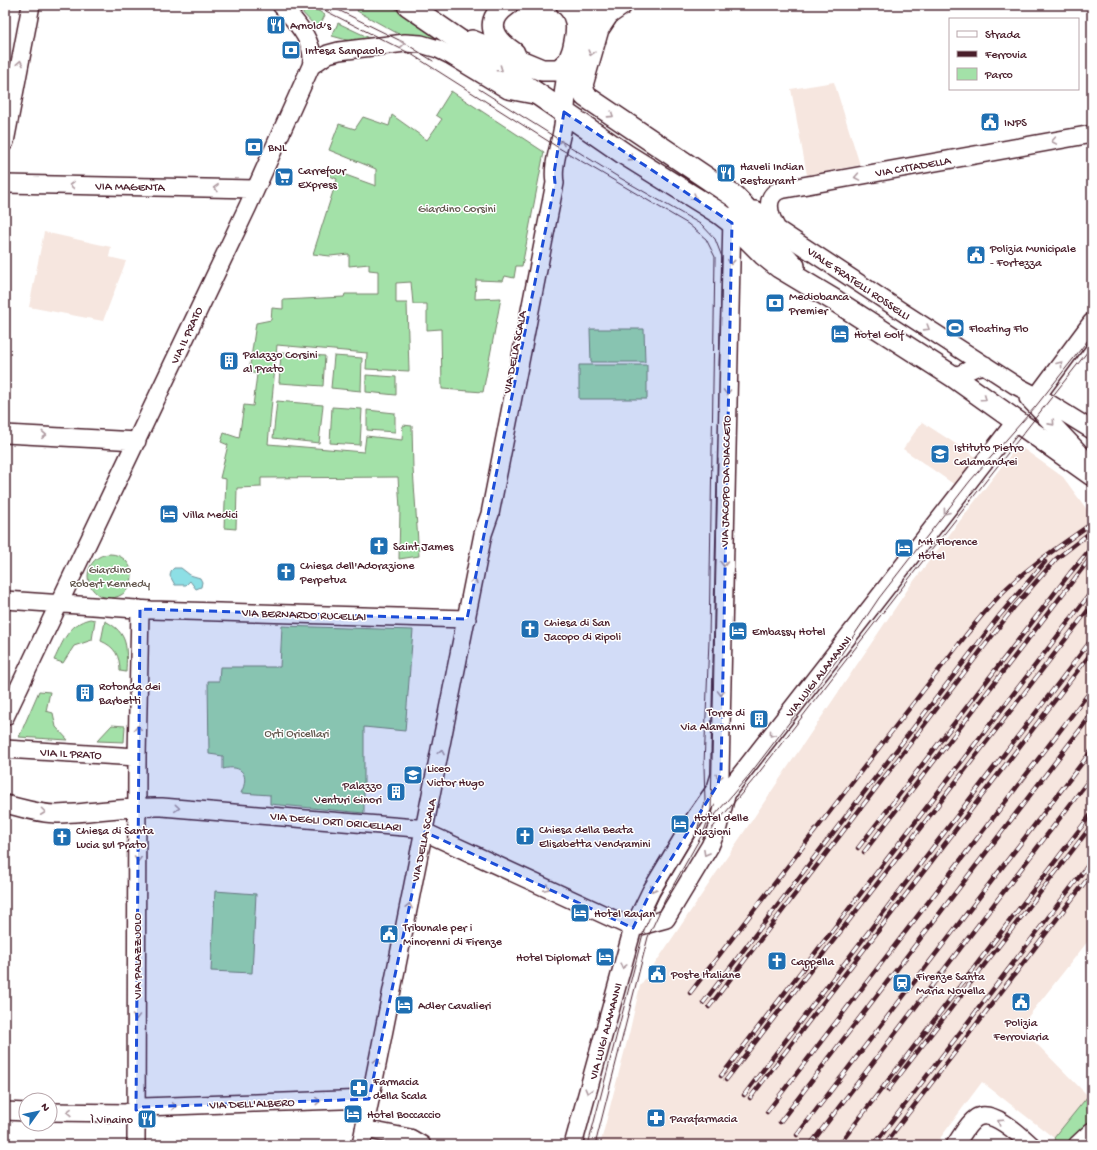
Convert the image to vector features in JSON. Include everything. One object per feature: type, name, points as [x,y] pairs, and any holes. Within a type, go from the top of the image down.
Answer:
[{"type":"main road","points":[[507,5],[497,15],[494,28],[495,37],[506,48],[534,66]]},
{"type":"main road","points":[[564,112],[564,96],[572,54],[577,38],[577,25],[574,14],[567,5]]},
{"type":"main road","points":[[417,12],[458,35],[548,71],[559,70],[568,63],[597,12],[621,5]]},
{"type":"main road","points":[[417,12],[626,155],[732,223],[774,264],[834,300],[954,377],[1092,475]]},
{"type":"main road","name":"VIALE FRATELLI ROSSELLI","points":[[597,12],[598,29],[583,79],[582,89],[586,97],[735,197],[753,215],[780,252],[834,300]]},
{"type":"street","points":[[5,142],[31,5]]},
{"type":"street","points":[[281,5],[300,28],[312,52],[311,66]]},
{"type":"street","points":[[300,28],[318,40],[349,49]]},
{"type":"street","points":[[311,66],[328,54],[349,49],[405,43],[428,46],[450,54],[508,90],[539,96]]},
{"type":"street","name":"VIA IL PRATO","points":[[5,717],[137,441],[311,66]]},
{"type":"street","name":"VIA DELLA SCALA","points":[[363,1137],[369,1099],[425,832],[484,534],[490,514],[556,183],[554,172],[563,131],[564,112]]},
{"type":"street","name":"VIA CITTADELLA","points":[[777,229],[772,216],[769,200],[773,194],[780,190],[1092,134]]},
{"type":"street","name":"VIALE FRATELLI ROSSELLI","points":[[714,182],[729,198],[732,207],[732,223]]},
{"type":"street","name":"VIA MAGENTA","points":[[5,184],[255,189]]},
{"type":"street","name":"VIALE FRATELLI ROSSELLI","points":[[735,197],[762,215],[777,229],[904,313],[1015,385],[1092,430]]},
{"type":"street","name":"VIA JACOPO DA DIACCETO","points":[[721,739],[732,223]]},
{"type":"street","points":[[1036,396],[1092,322]]},
{"type":"street","points":[[954,377],[976,367],[985,365]]},
{"type":"street","name":"VIALE FRATELLI ROSSELLI","points":[[1015,385],[1092,466]]},
{"type":"street","name":"VIA LUIGI ALAMANNI","points":[[633,928],[666,919],[713,839],[727,792],[1016,421]]},
{"type":"street","points":[[5,434],[137,441]]},
{"type":"street","points":[[5,600],[140,609],[137,762]]},
{"type":"street","name":"VIA BERNARDO RUCELLAI","points":[[140,609],[467,619]]},
{"type":"street","name":"VIA LUIGI ALAMANNI","points":[[575,1139],[633,928],[651,891],[693,821],[716,788],[721,771],[721,739]]},
{"type":"street","name":"VIA IL PRATO","points":[[5,749],[137,762]]},
{"type":"street","name":"VIA PALAZZUOLO","points":[[136,1145],[137,762]]},
{"type":"street","name":"VIA DEGLI ORTI ORICELLARI","points":[[5,804],[41,813],[57,814],[138,806],[416,828],[633,928]]},
{"type":"street","name":"VIA DELL'ALBERO","points":[[58,1112],[126,1113],[143,1107],[369,1099]]},
{"type":"street","points":[[5,1111],[18,1112]]},
{"type":"street","points":[[955,1145],[972,1121],[983,1116],[994,1118],[1031,1145]]},
{"type":"street","points":[[1077,1145],[1092,1131]]},
{"type":"street","points":[[363,1137],[410,1138],[422,1145]]},
{"type":"highlighted area","points":[[564,112],[732,223],[721,771],[718,784],[651,891],[633,928],[425,832],[369,1099],[143,1107],[136,1110],[140,609],[467,619],[555,183],[554,173]]},
{"type":"shaded area","points":[[834,82],[860,165],[807,175],[791,89]]},
{"type":"shaded area","points":[[44,232],[111,247],[109,257],[126,261],[103,321],[29,307]]},
{"type":"shaded area","name":"Istituto Pietro Calamandrei","points":[[922,422],[976,457],[955,485],[903,449]]},
{"type":"shaded area","points":[[1018,445],[1063,477],[1088,511],[1092,509],[1092,936],[1020,1027],[1092,1100],[1092,1123],[1067,1145],[1060,1145],[1054,1138],[982,1082],[935,1145],[600,1145],[640,986],[910,586]]},
{"type":"green space","points":[[295,5],[309,5],[325,15],[318,29]]},
{"type":"green space","points":[[360,5],[391,5],[412,22],[472,61],[404,37],[357,11]]},
{"type":"green space","points":[[338,23],[374,40],[354,42],[332,36]]},
{"type":"green space","name":"Giardino Corsini","points":[[451,91],[544,152],[522,266],[516,266],[514,278],[505,276],[503,281],[476,280],[475,299],[501,298],[483,392],[442,389],[441,329],[427,330],[427,304],[413,304],[411,282],[396,283],[396,303],[407,303],[409,371],[366,369],[367,353],[277,345],[268,444],[364,452],[366,436],[402,440],[403,425],[412,426],[413,469],[419,556],[399,559],[400,509],[398,477],[261,478],[261,487],[237,488],[236,529],[224,528],[226,479],[220,478],[228,445],[221,442],[224,433],[239,438],[244,405],[253,406],[257,374],[249,372],[256,323],[271,320],[272,308],[283,309],[283,300],[344,297],[345,294],[378,294],[378,271],[369,270],[369,264],[349,266],[349,254],[330,256],[313,254],[337,179],[330,176],[332,170],[376,186],[376,169],[329,150],[339,124],[355,129],[363,117],[389,126],[392,115],[427,140],[442,119],[436,115]]},
{"type":"green space","points":[[590,329],[644,329],[645,362],[591,362]]},
{"type":"green space","points":[[281,353],[325,356],[323,386],[279,383]]},
{"type":"green space","points":[[334,356],[362,358],[361,391],[331,388]]},
{"type":"green space","points":[[579,365],[647,365],[647,399],[579,399]]},
{"type":"green space","points":[[366,375],[396,377],[396,395],[366,392]]},
{"type":"green space","points":[[277,401],[323,405],[319,443],[273,438]]},
{"type":"green space","points":[[332,407],[362,409],[360,445],[330,443]]},
{"type":"green space","points":[[367,410],[395,413],[395,432],[367,430]]},
{"type":"green space","name":"Giardino Robert Kennedy","points":[[110,554],[122,558],[128,564],[132,576],[128,588],[122,594],[110,598],[98,594],[92,588],[88,576],[92,564],[98,558]]},
{"type":"green space","points":[[90,619],[95,620],[92,640],[74,646],[63,663],[54,660],[71,629],[83,621]]},
{"type":"green space","points":[[105,621],[119,631],[125,642],[127,656],[126,672],[120,671],[118,656],[113,649],[101,641]]},
{"type":"green space","name":"Orti Oricellari","points":[[282,626],[413,630],[405,731],[364,727],[364,813],[270,804],[270,795],[241,793],[245,781],[242,772],[235,768],[223,769],[223,756],[209,754],[208,681],[219,681],[220,667],[280,667]]},
{"type":"green space","points":[[39,691],[50,692],[46,711],[53,713],[56,727],[68,740],[19,737]]},
{"type":"green space","points":[[112,725],[125,726],[124,742],[97,741]]},
{"type":"green space","points":[[215,891],[256,894],[252,973],[211,971]]},
{"type":"green space","points":[[1088,1096],[1092,1100],[1092,1123],[1067,1145],[1060,1145],[1054,1138]]},
{"type":"water","points":[[174,568],[181,568],[190,575],[200,578],[202,582],[201,587],[196,589],[190,581],[186,585],[175,585],[170,576],[171,571]]},
{"type":"tram line","points":[[314,5],[411,54],[559,148],[688,224],[706,239],[715,257],[709,640],[704,765],[705,802],[697,831],[659,897],[644,930],[588,1145]]},
{"type":"tram line","points":[[328,5],[405,43],[433,61]]},
{"type":"tram line","points":[[479,89],[615,175],[702,225],[715,239],[722,257],[719,367]]},
{"type":"tram line","points":[[709,822],[750,774],[840,656],[879,598],[970,481],[1036,406],[1092,335]]},
{"type":"tram line","points":[[703,839],[754,779],[1092,346]]},
{"type":"tram line","points":[[595,1145],[648,937],[665,900],[704,831],[711,812],[718,459]]},
{"type":"railway","points":[[690,993],[988,608],[1027,570],[1092,523]]},
{"type":"railway","points":[[709,1007],[1015,606],[1056,559],[1092,531]]},
{"type":"railway","points":[[858,848],[1070,573],[1092,547]]},
{"type":"railway","points":[[864,852],[1092,556]]},
{"type":"railway","points":[[703,1003],[999,616],[1045,562]]},
{"type":"railway","points":[[721,1076],[1092,591]]},
{"type":"railway","points":[[726,1080],[1092,605]]},
{"type":"railway","points":[[744,1095],[1092,639]]},
{"type":"railway","points":[[750,1098],[1092,652]]},
{"type":"railway","points":[[767,1112],[1092,689]]},
{"type":"railway","points":[[780,1122],[1092,714]]},
{"type":"railway","points":[[797,1135],[1092,750]]},
{"type":"railway","points":[[810,1145],[1092,776]]},
{"type":"railway","points":[[839,1145],[1092,813]]},
{"type":"railway","points":[[888,1090],[1092,825]]},
{"type":"railway","points":[[874,1145],[1092,860]]},
{"type":"railway","points":[[884,1145],[1092,873]]},
{"type":"place","name":"Arnold’s","points":[[276,25]]},
{"type":"place","name":"Intesa Sanpaolo","points":[[291,50]]},
{"type":"place","name":"INPS","points":[[990,122]]},
{"type":"place","name":"BNL","points":[[254,147]]},
{"type":"place","name":"Haveli Indian Restaurant","points":[[726,173]]},
{"type":"place","name":"Carrefour Express","points":[[284,177]]},
{"type":"place","name":"Polizia Municipale - Fortezza","points":[[976,255]]},
{"type":"place","name":"Mediobanca Premier","points":[[775,303]]},
{"type":"place","name":"Floating Flo","points":[[955,328]]},
{"type":"place","name":"Hotel Golf","points":[[840,334]]},
{"type":"place","name":"Palazzo Corsini al Prato","points":[[229,361]]},
{"type":"place","name":"Istituto Pietro Calamandrei","points":[[940,454]]},
{"type":"place","name":"Villa Medici","points":[[169,514]]},
{"type":"place","name":"Saint James","points":[[379,546]]},
{"type":"place","name":"MH Florence Hotel","points":[[904,548]]},
{"type":"place","name":"Chiesa dell'Adorazione Perpetua","points":[[286,572]]},
{"type":"place","name":"Chiesa di San Jacopo di Ripoli","points":[[530,629]]},
{"type":"place","name":"Embassy Hotel","points":[[738,631]]},
{"type":"place","name":"Rotonda dei Barbetti","points":[[85,693]]},
{"type":"place","name":"Torre di Via Alamanni","points":[[759,719]]},
{"type":"place","name":"Liceo Victor Hugo","points":[[413,775]]},
{"type":"place","name":"Palazzo Venturi Ginori","points":[[396,792]]},
{"type":"place","name":"Hotel delle Nazioni","points":[[680,824]]},
{"type":"place","name":"Chiesa della Beata Elisabetta Vendramini","points":[[525,836]]},
{"type":"place","name":"Chiesa di Santa Lucia sul Prato","points":[[62,837]]},
{"type":"place","name":"Hotel Rayan","points":[[580,913]]},
{"type":"place","name":"Tribunale per i Minorenni di Firenze","points":[[389,934]]},
{"type":"place","name":"Hotel Diplomat","points":[[605,957]]},
{"type":"place","name":"Cappella","points":[[777,961]]},
{"type":"place","name":"Poste Italiane","points":[[657,974]]},
{"type":"place","name":"Firenze Santa Maria Novella","points":[[902,983]]},
{"type":"place","name":"Polizia Ferroviaria","points":[[1021,1002]]},
{"type":"place","name":"Adler Cavalieri","points":[[404,1005]]},
{"type":"place","name":"Farmacia della Scala","points":[[359,1088]]},
{"type":"place","name":"Hotel Boccaccio","points":[[353,1114]]},
{"type":"place","name":"Parafarmacia","points":[[656,1118]]},
{"type":"place","name":"Ì Vinaino","points":[[147,1119]]}]
